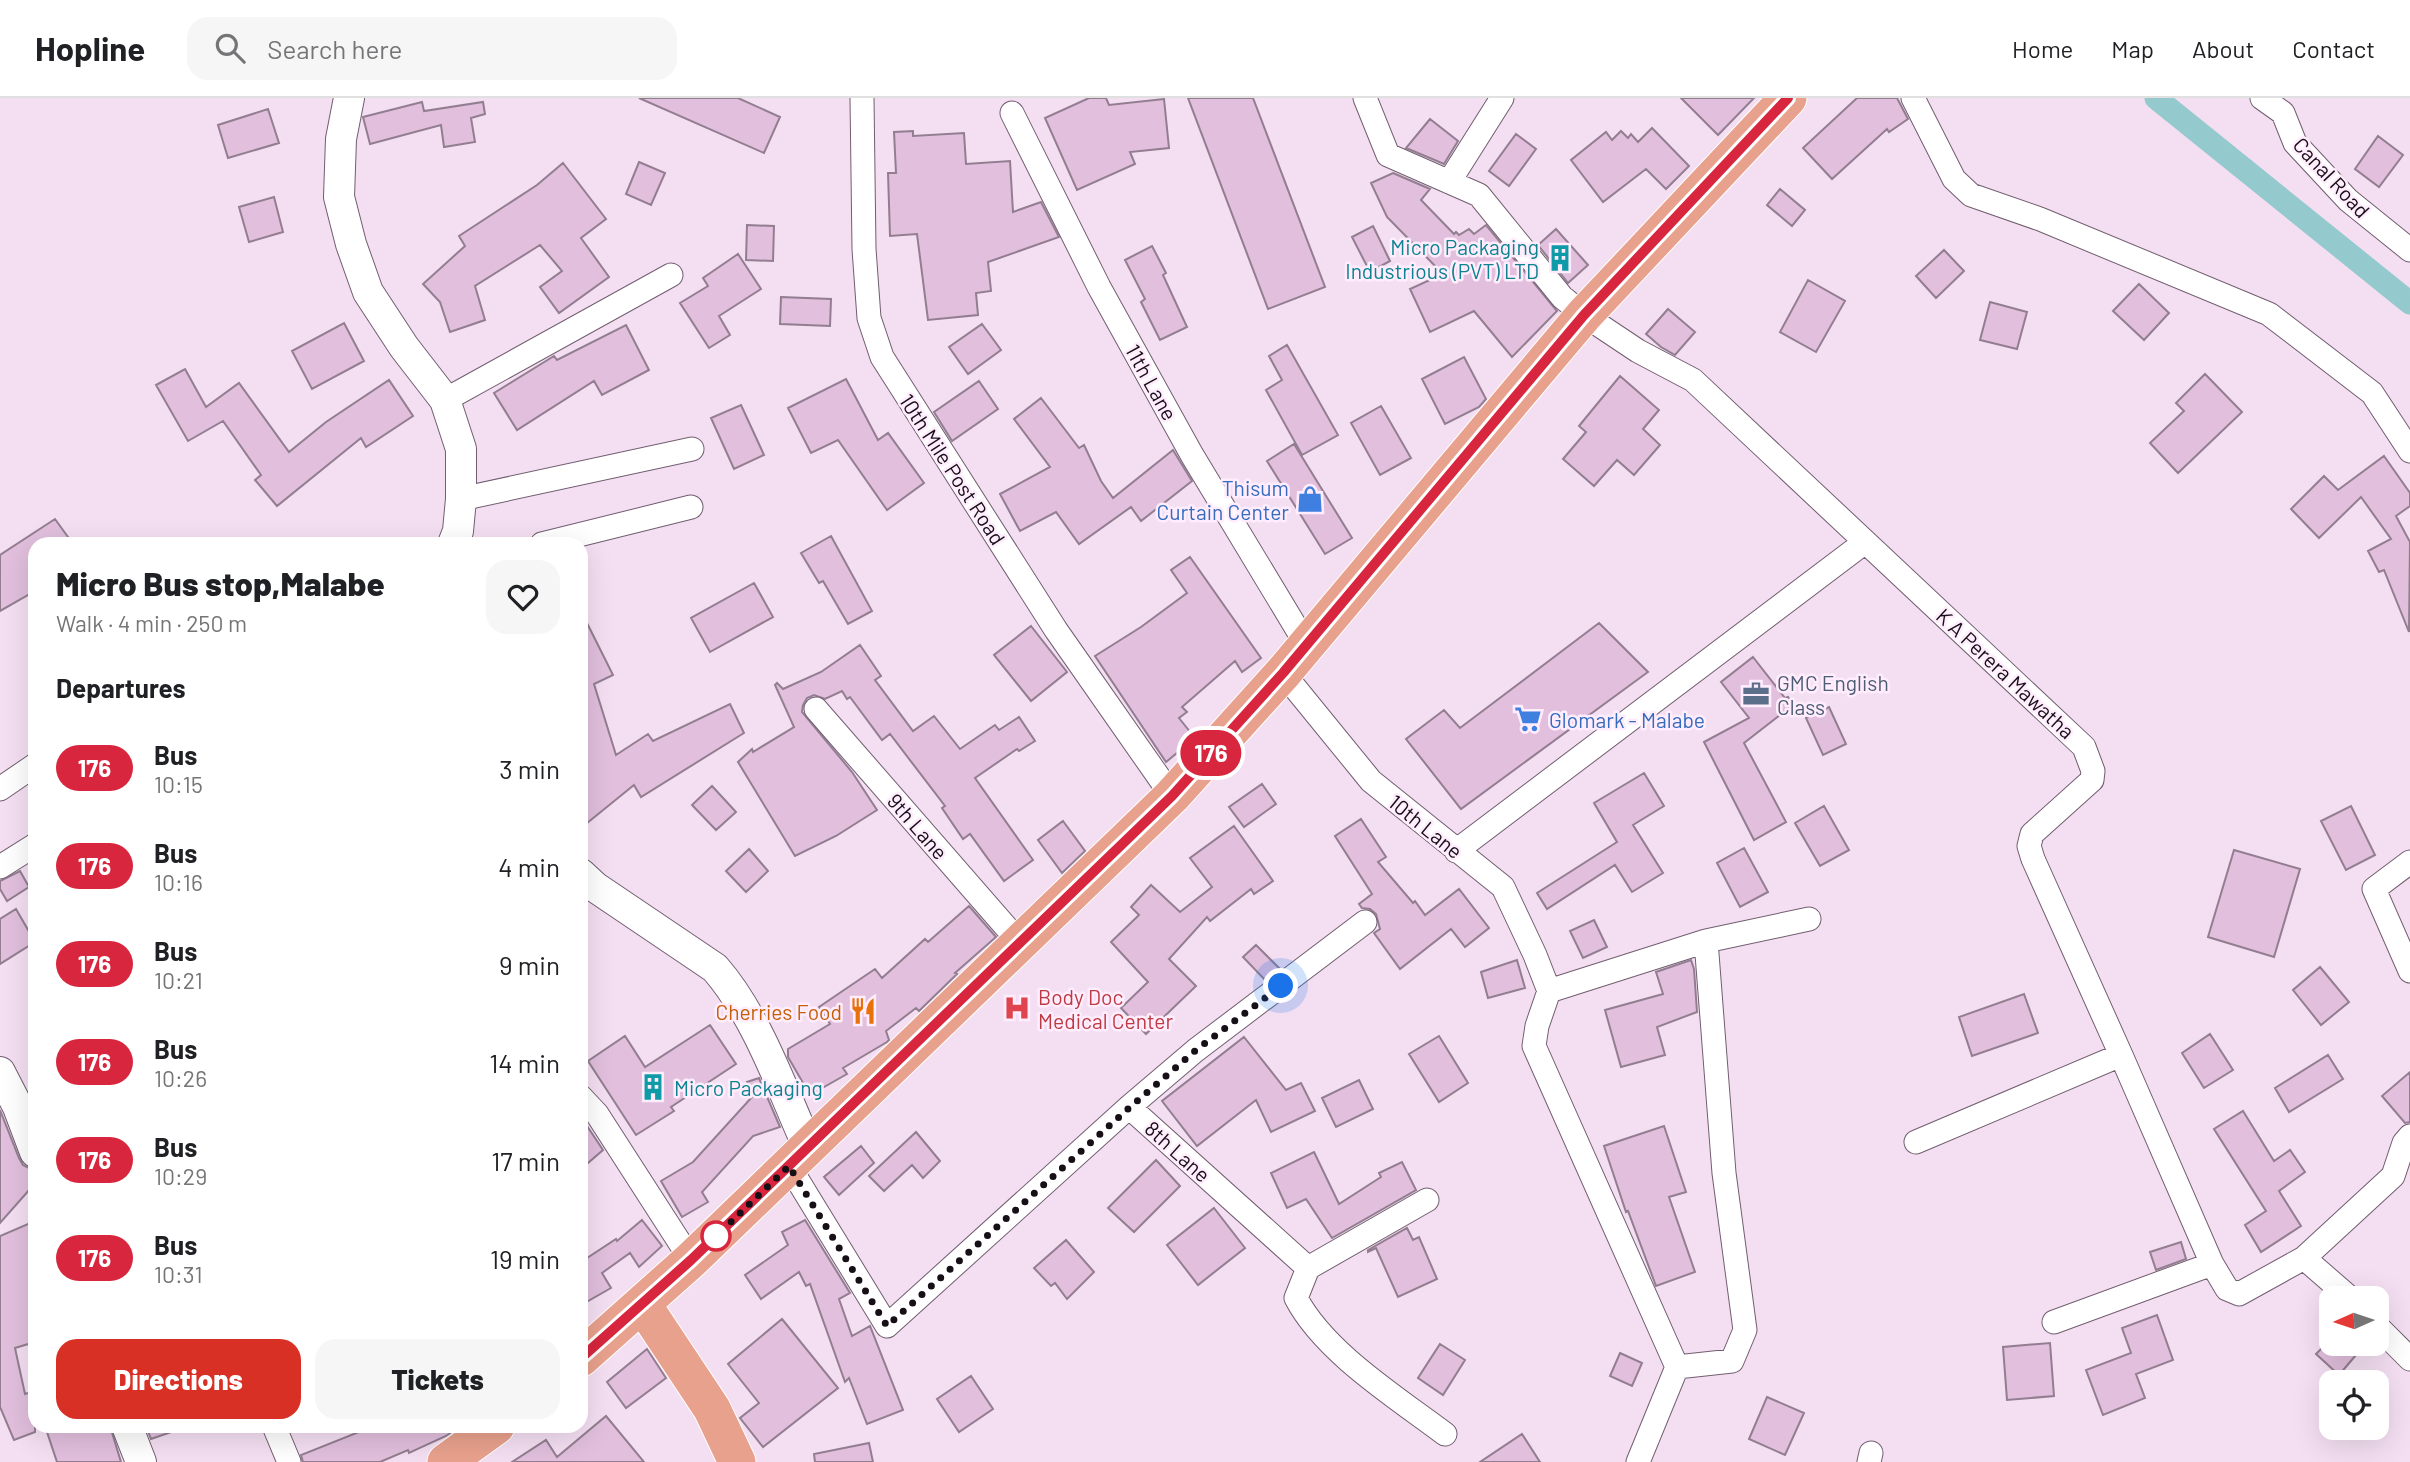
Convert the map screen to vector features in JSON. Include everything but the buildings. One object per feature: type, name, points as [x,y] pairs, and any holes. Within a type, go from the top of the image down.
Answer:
[{"type":"main road","points":[[588,1352],[691,1260],[1172,796],[1283,673],[1584,315],[1788,98]]},
{"type":"main road","points":[[643,1304],[712,1409],[737,1462]]},
{"type":"main road","points":[[446,1462],[486,1433]]},
{"type":"street","points":[[349,98],[341,139],[339,197],[351,244],[368,292],[404,347],[445,400],[461,449],[461,499],[456,537]]},
{"type":"street","name":"10th Mile Post Road","points":[[863,98],[864,249],[869,318],[882,357],[1056,630],[1172,796]]},
{"type":"street","name":"K A Perera Mawatha","points":[[1365,98],[1388,155],[1479,195],[1562,298],[1638,351],[1693,380],[2084,747],[2093,771],[2092,780],[2032,834],[2029,846],[2032,859],[2212,1264],[2227,1289],[2239,1294],[2304,1258]]},
{"type":"street","points":[[1450,182],[1502,98]]},
{"type":"street","points":[[1913,98],[1954,179],[1971,195],[2040,219],[2269,314],[2372,393],[2410,451]]},
{"type":"street","name":"Canal Road","points":[[2262,98],[2283,113],[2295,143],[2348,200],[2410,250]]},
{"type":"street","name":"11th Lane","points":[[1012,113],[1099,287],[1185,443],[1306,644]]},
{"type":"street","points":[[445,400],[671,275]]},
{"type":"street","points":[[461,499],[692,449]]},
{"type":"street","points":[[570,537],[691,507]]},
{"type":"street","points":[[1455,851],[1865,542]]},
{"type":"street","name":"10th Lane","points":[[1283,673],[1371,781],[1503,887],[1549,990]]},
{"type":"street","name":"9th Lane","points":[[816,709],[1020,943]]},
{"type":"street","points":[[0,789],[28,770]]},
{"type":"street","points":[[0,867],[28,849]]},
{"type":"street","points":[[2410,862],[2374,889],[2410,971]]},
{"type":"street","points":[[588,880],[715,968],[728,983],[744,1005],[798,1156]]},
{"type":"street","points":[[1637,1462],[1677,1367],[1534,1046],[1536,1026],[1549,990],[1706,941],[1809,919]]},
{"type":"street","points":[[1129,1108],[1196,1050],[1365,922]]},
{"type":"street","points":[[1677,1367],[1732,1361],[1745,1330],[1724,1173],[1706,941]]},
{"type":"street","points":[[1916,1142],[2121,1055]]},
{"type":"street","points":[[0,1072],[28,1133]]},
{"type":"street","points":[[588,1105],[691,1260]]},
{"type":"street","name":"8th Lane","points":[[798,1156],[887,1326],[1129,1108],[1308,1268]]},
{"type":"street","points":[[2336,1286],[2304,1258],[2393,1176],[2404,1143],[2410,1136]]},
{"type":"street","points":[[1426,1200],[1308,1268],[1296,1298],[1307,1318],[1358,1367],[1445,1434]]},
{"type":"street","points":[[2054,1322],[2212,1264]]},
{"type":"street","points":[[2389,1338],[2410,1359]]},
{"type":"street","points":[[130,1433],[141,1462]]},
{"type":"street","points":[[277,1433],[289,1462]]},
{"type":"waterway","points":[[2156,98],[2410,303]]},
{"type":"bus line","name":"176","points":[[588,1352],[691,1260],[1172,796],[1283,673],[1584,315],[1788,98]]},
{"type":"place","name":"Micro Packaging Industrious (PVT) LTD","points":[[1560,258]]},
{"type":"place","name":"Thisum Curtain Center","points":[[1310,499]]},
{"type":"place","name":"GMC English Class","points":[[1756,694]]},
{"type":"place","name":"Glomark - Malabe","points":[[1528,719]]},
{"type":"place","name":"Body Doc Medical Center","points":[[1017,1008]]},
{"type":"place","name":"Cherries Food","points":[[863,1011]]},
{"type":"place","name":"Micro Packaging","points":[[653,1087]]},
{"type":"route","points":[[716,1236],[710,1242],[789,1166],[887,1326],[1196,1050],[1281,986]]}]
